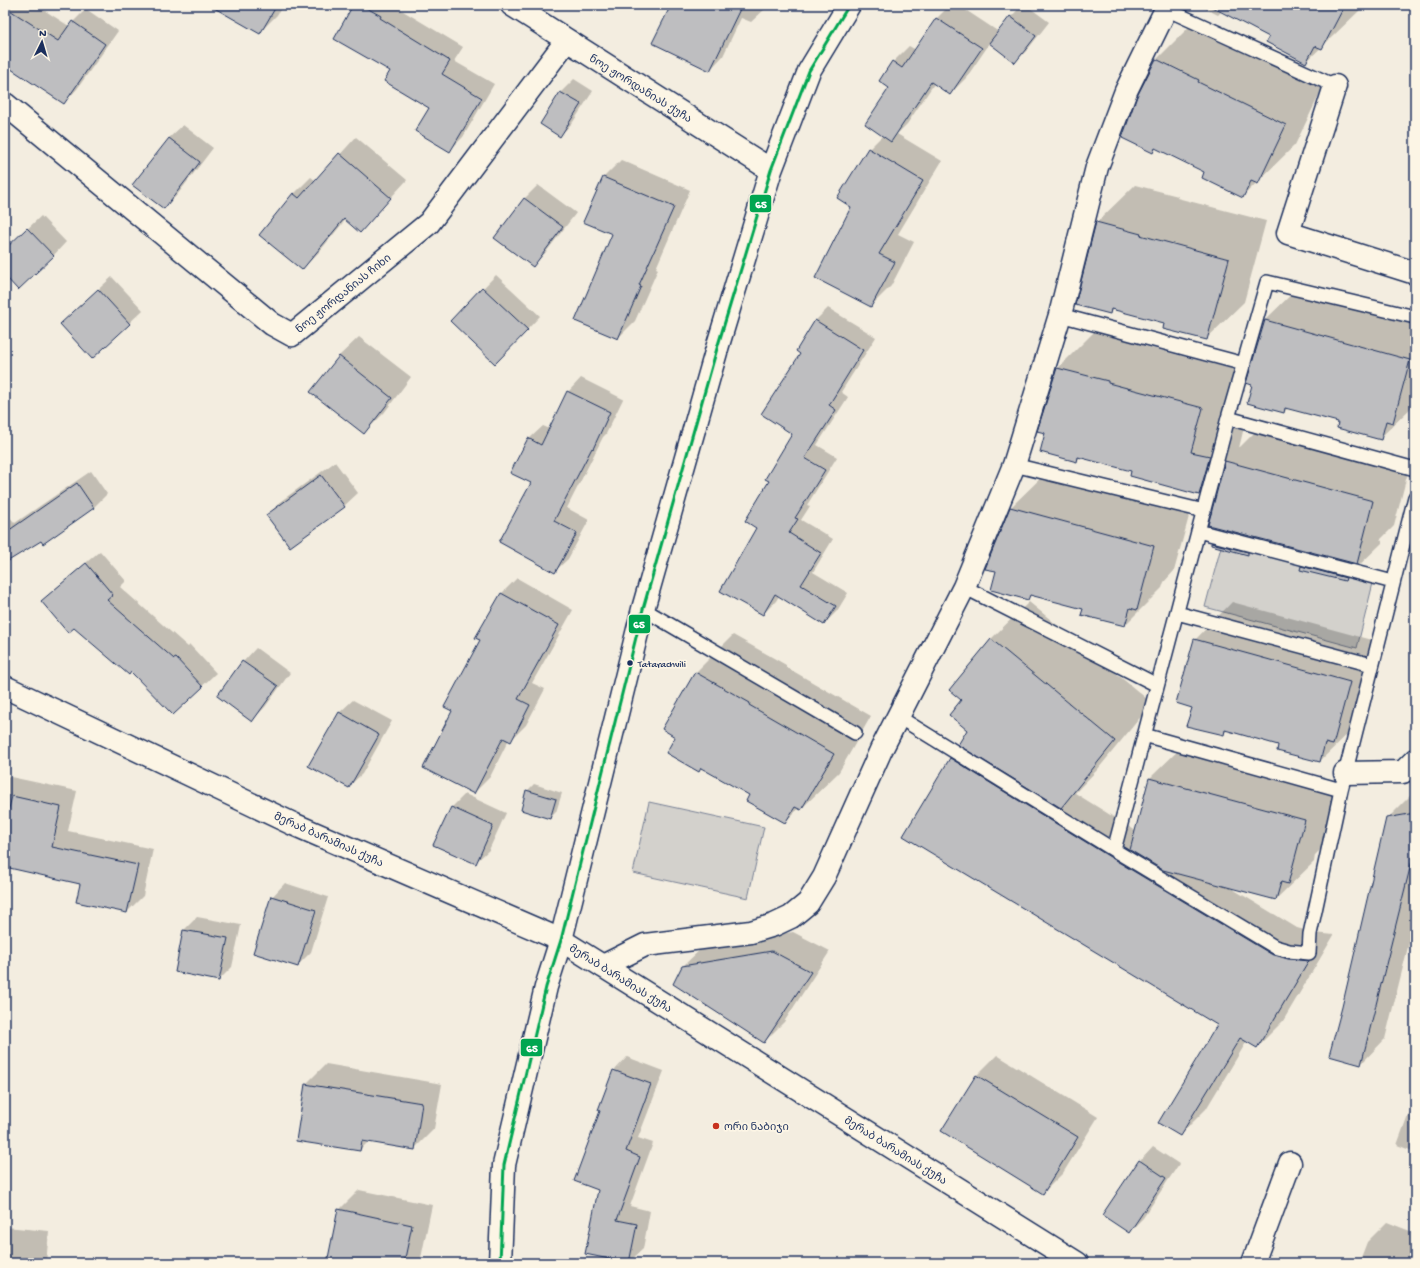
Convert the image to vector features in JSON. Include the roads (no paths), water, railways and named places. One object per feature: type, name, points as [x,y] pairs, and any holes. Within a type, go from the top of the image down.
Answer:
[{"type":"street","name":"ნოე ჟორდანიას ქუჩა","points":[[512,5],[771,170]]},
{"type":"street","points":[[500,1263],[504,1165],[546,987],[560,946],[643,609],[718,345],[771,170],[808,71],[849,5]]},
{"type":"street","points":[[603,966],[645,945],[751,932],[774,925],[791,917],[808,903],[824,877],[897,716],[964,587],[1014,465],[1060,315],[1097,167],[1126,92],[1167,7]]},
{"type":"street","name":"ნოე ჟორდანიას ჩიხი","points":[[5,104],[272,324],[292,336],[429,223],[567,40]]},
{"type":"street","points":[[1335,86],[1288,233],[1415,273]]},
{"type":"street","name":"მერაბ ბარამიას ქუჩა","points":[[5,687],[293,824],[603,966],[1077,1263]]},
{"type":"street","points":[[1343,782],[1403,772],[1415,760]]},
{"type":"street","points":[[1253,1263],[1290,1163]]},
{"type":"lane","points":[[1167,7],[1335,86]]},
{"type":"lane","points":[[1114,850],[1228,418],[1266,282],[1415,317]]},
{"type":"lane","points":[[1060,315],[1244,364]]},
{"type":"lane","points":[[1228,418],[1415,469]]},
{"type":"lane","points":[[1014,465],[1204,511]]},
{"type":"lane","points":[[897,716],[1275,947],[1289,951],[1309,953],[1310,934],[1343,782],[1415,497]]},
{"type":"lane","points":[[1198,531],[1393,582]]},
{"type":"lane","points":[[964,587],[1158,685]]},
{"type":"lane","points":[[643,609],[855,732]]},
{"type":"lane","points":[[1177,613],[1372,665]]},
{"type":"lane","points":[[1144,735],[1343,782]]},
{"type":"place","name":"Tatarachvili","points":[[630,663]]},
{"type":"place","name":"ორი ნაბიჯი","points":[[716,1126]]}]
